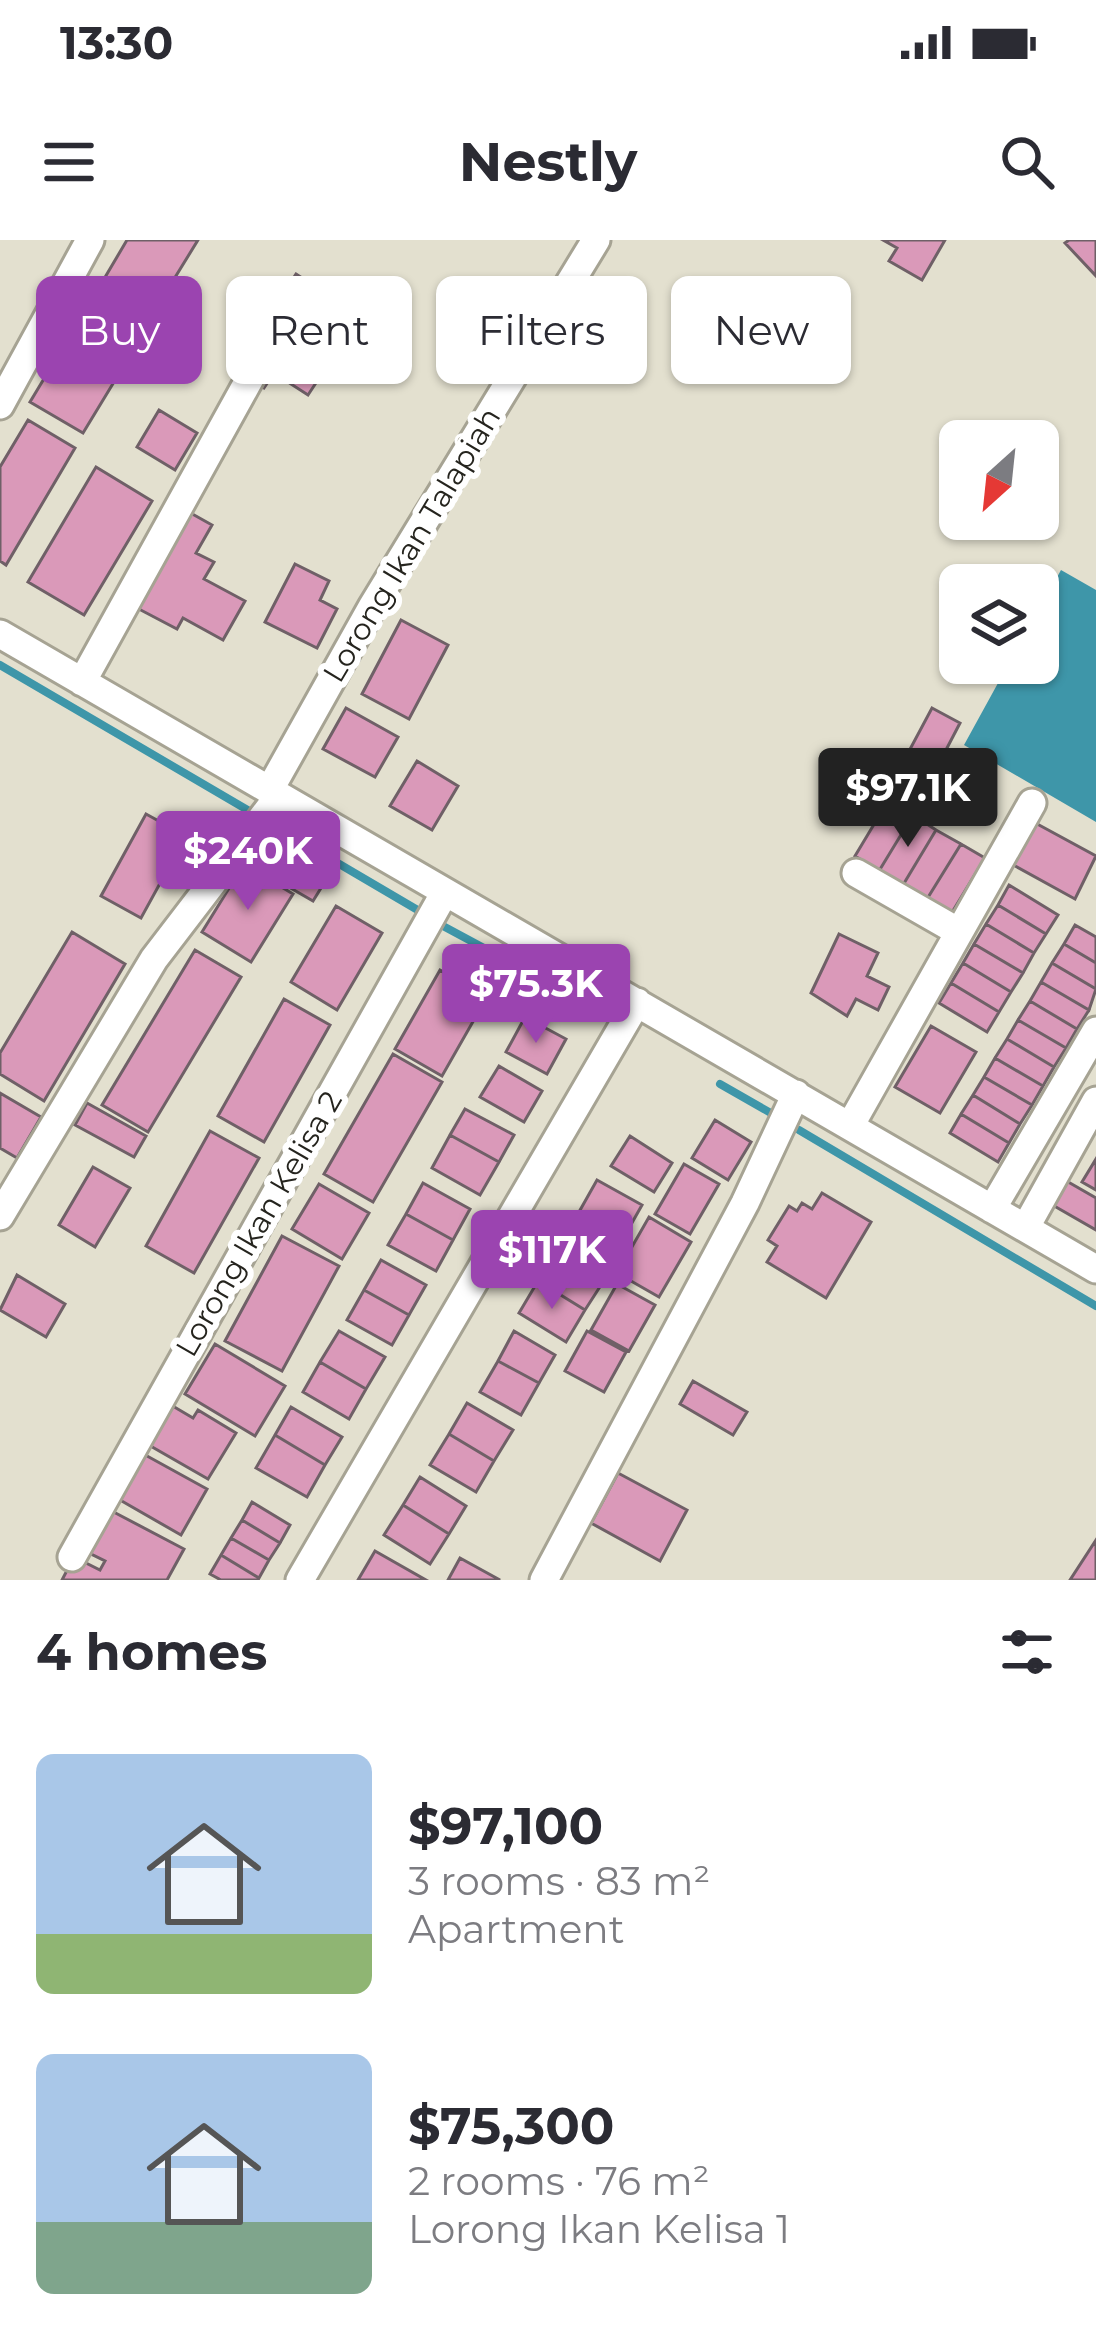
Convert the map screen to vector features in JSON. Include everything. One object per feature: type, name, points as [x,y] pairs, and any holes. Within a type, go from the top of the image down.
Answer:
[{"type":"street","points":[[0,405],[91,240]]},
{"type":"street","name":"Lorong Ikan Talapiah","points":[[0,1216],[154,959],[274,794],[372,607],[596,240]]},
{"type":"street","points":[[82,682],[247,384]]},
{"type":"street","points":[[0,634],[1096,1269]]},
{"type":"street","points":[[850,1126],[1032,802]]},
{"type":"street","points":[[856,872],[959,932]]},
{"type":"street","name":"Lorong Ikan Kelisa 2","points":[[72,1557],[445,892]]},
{"type":"street","points":[[300,1580],[637,1002]]},
{"type":"street","points":[[992,1209],[1096,1031]]},
{"type":"street","points":[[544,1580],[745,1203],[796,1094]]},
{"type":"street","points":[[1027,1226],[1096,1101]]},
{"type":"water","points":[[1061,570],[1096,590],[1096,822],[964,745],[997,684],[1059,684]]},
{"type":"building","points":[[127,240],[198,240],[176,276],[106,276]]},
{"type":"building","points":[[883,240],[945,240],[922,280],[889,261],[897,248]]},
{"type":"building","points":[[1096,240],[1096,276],[1065,243]]},
{"type":"building","points":[[41,384],[113,384],[83,433],[30,402]]},
{"type":"building","points":[[291,384],[315,384],[308,395]]},
{"type":"building","points":[[159,410],[197,433],[175,470],[137,447]]},
{"type":"building","points":[[28,420],[75,448],[6,565],[0,561],[0,467]]},
{"type":"building","points":[[96,467],[152,501],[84,615],[28,582]]},
{"type":"building","points":[[187,511],[212,525],[196,553],[214,562],[204,579],[245,601],[223,640],[183,618],[177,629],[135,607]]},
{"type":"building","points":[[295,564],[329,581],[320,600],[337,609],[317,648],[265,622]]},
{"type":"building","points":[[401,620],[448,645],[409,719],[362,694]]},
{"type":"building","points":[[346,708],[398,737],[375,777],[323,749]]},
{"type":"building","points":[[932,708],[960,723],[921,798],[892,783]]},
{"type":"building","points":[[417,761],[458,786],[432,830],[390,806]]},
{"type":"building","points":[[888,801],[913,815],[879,871],[855,856]]},
{"type":"building","points":[[146,814],[186,836],[141,918],[101,896]]},
{"type":"building","points":[[913,815],[936,830],[903,885],[879,871]]},
{"type":"building","points":[[1028,819],[1096,856],[1075,899],[1006,861]]},
{"type":"building","points":[[936,830],[961,844],[927,899],[903,885]]},
{"type":"building","points":[[288,840],[334,867],[313,901],[268,875]]},
{"type":"building","points":[[961,844],[985,858],[951,914],[927,899]]},
{"type":"building","points":[[244,864],[293,894],[251,962],[202,932]]},
{"type":"building","points":[[1009,885],[1058,915],[1046,934],[998,905]]},
{"type":"building","points":[[998,905],[1046,934],[1034,953],[986,924]]},
{"type":"building","points":[[336,906],[382,933],[337,1010],[291,982]]},
{"type":"building","points":[[986,924],[1034,953],[1023,973],[974,944]]},
{"type":"building","points":[[1075,925],[1096,937],[1096,963],[1064,944]]},
{"type":"building","points":[[72,932],[125,964],[44,1101],[0,1074],[0,1053]]},
{"type":"building","points":[[839,934],[878,953],[867,976],[889,987],[878,1010],[856,999],[847,1016],[811,993]]},
{"type":"building","points":[[974,944],[1023,973],[1011,992],[963,963]]},
{"type":"building","points":[[1064,944],[1096,963],[1096,989],[1052,963]]},
{"type":"building","points":[[195,950],[241,977],[148,1132],[102,1105]]},
{"type":"building","points":[[963,963],[1011,992],[999,1012],[951,983]]},
{"type":"building","points":[[1052,963],[1096,989],[1089,1010],[1041,982]]},
{"type":"building","points":[[440,970],[487,997],[442,1076],[395,1049]]},
{"type":"building","points":[[1041,982],[1089,1010],[1077,1029],[1030,1001]]},
{"type":"building","points":[[951,983],[999,1012],[987,1032],[939,1003]]},
{"type":"building","points":[[284,999],[330,1025],[264,1142],[218,1116]]},
{"type":"building","points":[[1030,1001],[1077,1029],[1066,1048],[1018,1020]]},
{"type":"building","points":[[525,1017],[566,1039],[547,1074],[506,1052]]},
{"type":"building","points":[[1018,1020],[1066,1048],[1054,1067],[1007,1039]]},
{"type":"building","points":[[931,1026],[976,1052],[940,1113],[895,1087]]},
{"type":"building","points":[[1007,1039],[1054,1067],[1043,1086],[995,1058]]},
{"type":"building","points":[[393,1054],[442,1082],[373,1202],[324,1174]]},
{"type":"building","points":[[995,1058],[1043,1086],[1032,1105],[984,1077]]},
{"type":"building","points":[[499,1066],[542,1091],[524,1122],[480,1097]]},
{"type":"building","points":[[984,1077],[1032,1105],[1020,1124],[973,1095]]},
{"type":"building","points":[[0,1093],[41,1117],[17,1158],[0,1148]]},
{"type":"building","points":[[973,1095],[1020,1124],[1009,1143],[961,1114]]},
{"type":"building","points":[[87,1103],[146,1136],[134,1157],[75,1125]]},
{"type":"building","points":[[465,1109],[514,1135],[499,1162],[450,1135]]},
{"type":"building","points":[[961,1114],[1009,1143],[998,1162],[950,1133]]},
{"type":"building","points":[[715,1120],[751,1142],[728,1180],[692,1158]]},
{"type":"building","points":[[210,1131],[259,1158],[194,1273],[146,1246]]},
{"type":"building","points":[[450,1135],[499,1162],[480,1195],[432,1168]]},
{"type":"building","points":[[630,1136],[672,1163],[654,1192],[611,1166]]},
{"type":"building","points":[[1096,1159],[1096,1190],[1082,1182]]},
{"type":"building","points":[[684,1164],[719,1184],[690,1234],[655,1214]]},
{"type":"building","points":[[93,1167],[130,1188],[95,1247],[59,1225]]},
{"type":"building","points":[[1063,1179],[1096,1198],[1096,1230],[1049,1203]]},
{"type":"building","points":[[597,1180],[642,1205],[624,1237],[579,1212]]},
{"type":"building","points":[[423,1183],[470,1209],[453,1240],[406,1214]]},
{"type":"building","points":[[319,1184],[369,1213],[342,1259],[292,1229]]},
{"type":"building","points":[[822,1193],[871,1222],[826,1298],[767,1262],[777,1246],[768,1240],[789,1206],[797,1211],[802,1203],[812,1209]]},
{"type":"building","points":[[579,1212],[624,1237],[607,1268],[562,1243]]},
{"type":"building","points":[[406,1214],[453,1240],[436,1271],[388,1245]]},
{"type":"building","points":[[649,1217],[691,1242],[659,1297],[617,1273]]},
{"type":"building","points":[[282,1236],[339,1266],[282,1371],[225,1341]]},
{"type":"building","points":[[556,1253],[603,1282],[585,1310],[538,1281]]},
{"type":"building","points":[[381,1260],[426,1285],[409,1315],[364,1290]]},
{"type":"building","points":[[17,1275],[65,1304],[46,1337],[0,1310]]},
{"type":"building","points":[[538,1281],[585,1310],[566,1342],[519,1313]]},
{"type":"building","points":[[617,1284],[655,1305],[629,1351],[591,1330]]},
{"type":"building","points":[[364,1290],[409,1315],[392,1345],[347,1320]]},
{"type":"building","points":[[339,1331],[385,1357],[366,1389],[320,1362]]},
{"type":"building","points":[[514,1331],[555,1355],[539,1383],[498,1361]]},
{"type":"building","points":[[587,1331],[626,1352],[604,1392],[565,1371]]},
{"type":"building","points":[[215,1344],[285,1386],[255,1436],[185,1394]]},
{"type":"building","points":[[498,1361],[539,1383],[521,1415],[480,1392]]},
{"type":"building","points":[[320,1362],[366,1389],[349,1419],[303,1392]]},
{"type":"building","points":[[693,1381],[747,1412],[733,1435],[680,1404]]},
{"type":"building","points":[[467,1403],[513,1430],[494,1461],[449,1434]]},
{"type":"building","points":[[171,1405],[193,1418],[198,1410],[236,1433],[208,1479],[147,1444]]},
{"type":"building","points":[[291,1407],[342,1437],[325,1465],[275,1435]]},
{"type":"building","points":[[449,1434],[494,1461],[476,1492],[430,1465]]},
{"type":"building","points":[[275,1435],[325,1465],[307,1497],[256,1468]]},
{"type":"building","points":[[138,1451],[207,1489],[181,1535],[113,1496]]},
{"type":"building","points":[[618,1473],[687,1510],[660,1561],[591,1523]]},
{"type":"building","points":[[420,1477],[466,1506],[449,1534],[403,1505]]},
{"type":"building","points":[[252,1502],[290,1525],[280,1543],[242,1520]]},
{"type":"building","points":[[403,1505],[449,1534],[430,1564],[384,1535]]},
{"type":"building","points":[[106,1508],[184,1549],[167,1580],[62,1580],[74,1557],[100,1570],[105,1561],[83,1550]]},
{"type":"building","points":[[242,1520],[280,1543],[269,1560],[231,1538]]},
{"type":"building","points":[[231,1538],[269,1560],[259,1578],[221,1555]]},
{"type":"building","points":[[1096,1540],[1096,1580],[1070,1580]]},
{"type":"building","points":[[375,1551],[426,1580],[358,1580]]},
{"type":"building","points":[[221,1555],[258,1580],[221,1580],[210,1574]]},
{"type":"building","points":[[460,1558],[500,1580],[448,1580]]},
{"type":"waterway","points":[[0,665],[251,812]]},
{"type":"waterway","points":[[278,828],[421,912]]},
{"type":"waterway","points":[[443,926],[521,968]]},
{"type":"waterway","points":[[720,1084],[776,1116]]},
{"type":"waterway","points":[[799,1130],[1096,1306]]}]
